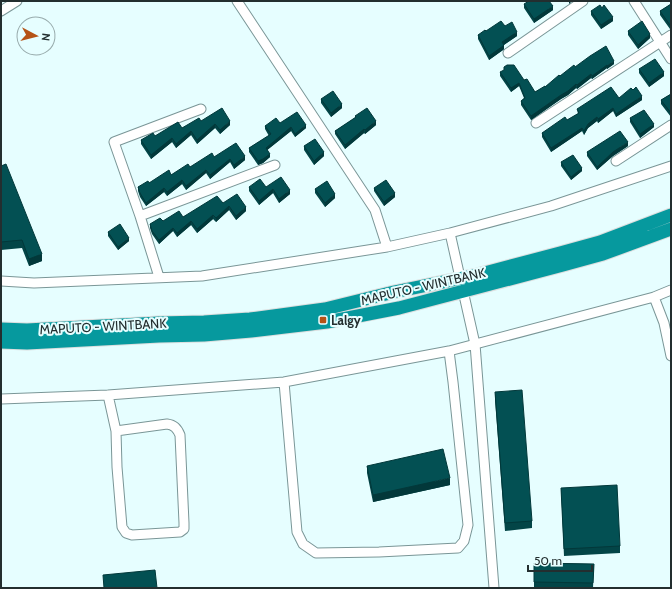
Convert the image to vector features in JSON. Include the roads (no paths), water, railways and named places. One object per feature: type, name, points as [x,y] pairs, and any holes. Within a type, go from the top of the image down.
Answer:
[{"type":"highway","name":"MAPUTO - WINTBANK","points":[[1,342],[27,343],[204,335],[327,322],[399,308],[461,285],[600,242],[671,216]]},
{"type":"highway","name":"MAPUTO - WINTBANK","points":[[1,329],[27,330],[204,322],[250,319],[325,309],[394,292],[461,285],[603,254],[671,229]]},
{"type":"street","points":[[1,10],[16,1]]},
{"type":"street","points":[[237,1],[375,210],[387,247]]},
{"type":"street","points":[[508,52],[583,1]]},
{"type":"street","points":[[634,1],[671,59]]},
{"type":"street","points":[[536,123],[671,35]]},
{"type":"street","points":[[159,277],[140,216],[114,142],[201,110]]},
{"type":"street","points":[[616,161],[671,125]]},
{"type":"street","points":[[140,216],[274,165]]},
{"type":"street","points":[[1,281],[34,283],[202,276],[387,247],[450,233],[551,206],[671,166]]},
{"type":"street","points":[[450,233],[475,344],[494,588]]},
{"type":"street","points":[[1,399],[108,395],[284,382],[449,351],[654,297],[671,290]]},
{"type":"street","points":[[654,297],[664,323],[671,356]]},
{"type":"street","points":[[284,382],[297,532],[303,544],[316,553],[379,552],[458,548],[464,541],[468,525],[454,382],[449,351]]},
{"type":"street","points":[[108,395],[116,431],[122,527],[126,533],[132,535],[180,532],[184,529],[184,523],[180,435],[178,430],[172,424],[167,424],[116,431]]},
{"type":"place","name":"Lalgy","points":[[323,320]]}]
